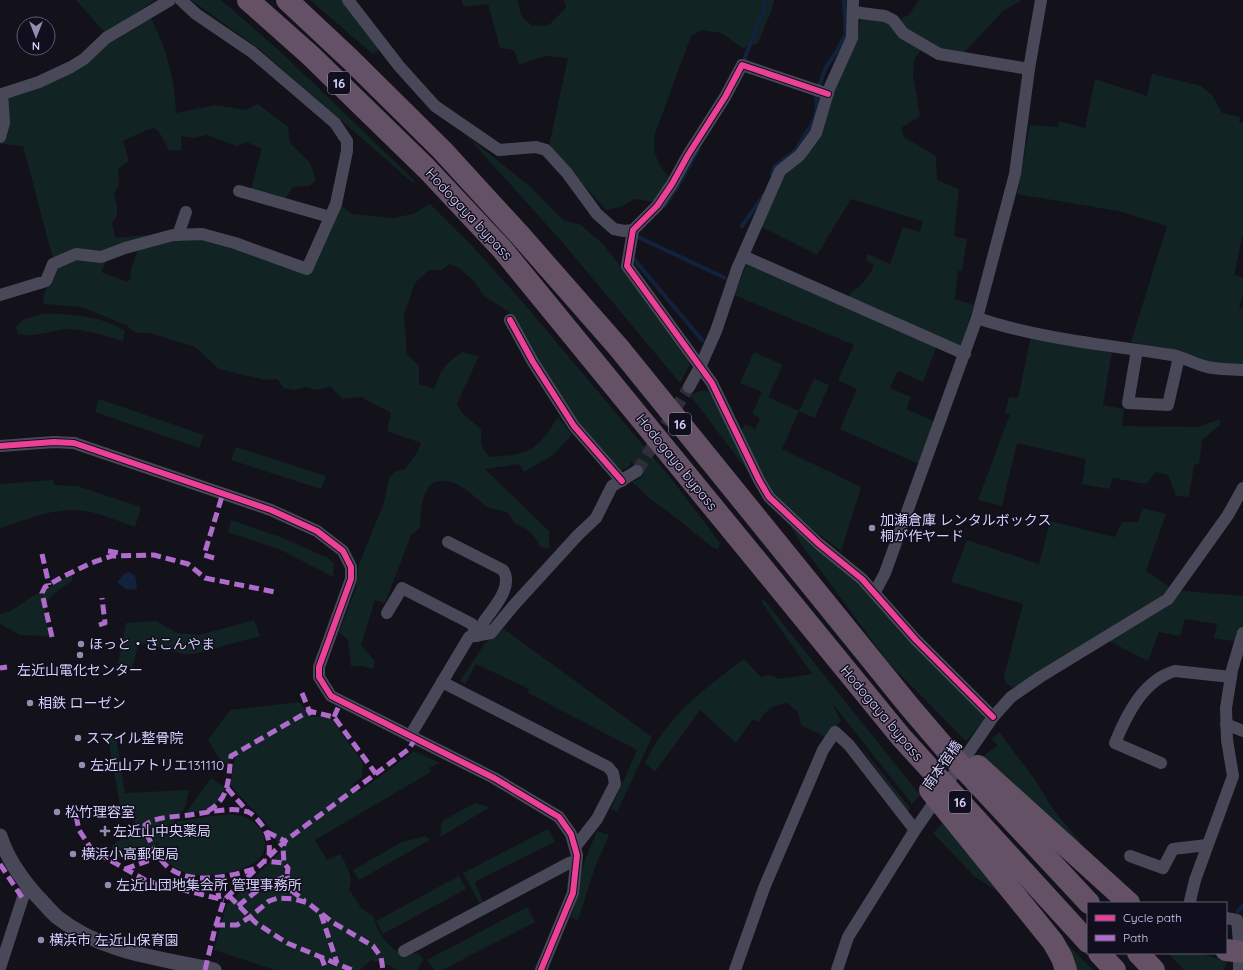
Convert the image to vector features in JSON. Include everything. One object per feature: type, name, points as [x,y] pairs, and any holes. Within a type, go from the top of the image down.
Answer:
[{"type":"highway","name":"Hodogaya bypass","points":[[248,0],[310,55],[405,147],[502,249],[602,369],[906,742],[1087,941]]},
{"type":"highway","name":"Hodogaya bypass","points":[[287,0],[350,59],[442,150],[519,234],[619,348],[909,706],[950,754],[1088,902]]},
{"type":"highway","points":[[836,658],[871,713],[899,752],[1053,942],[1062,958],[1066,970]]},
{"type":"highway","points":[[909,706],[1007,790],[1128,902]]},
{"type":"highway","points":[[1100,954],[1115,970]]},
{"type":"highway","points":[[1139,954],[1154,970]]},
{"type":"street","points":[[0,137],[4,123],[2,94],[39,82],[71,67],[84,58],[106,38],[170,0]]},
{"type":"street","points":[[0,295],[46,281],[53,264],[76,254],[101,257],[125,248],[178,235],[202,234],[235,243],[307,269],[336,204],[347,151],[347,141],[335,123],[252,52],[196,14],[180,0]]},
{"type":"street","points":[[875,592],[885,573],[977,318],[1014,174],[1029,69],[1041,0]]},
{"type":"street","points":[[353,2],[399,66],[435,106],[499,150],[536,147],[546,150],[567,173],[597,214],[614,229],[624,231],[633,230]]},
{"type":"street","points":[[689,386],[700,367],[716,332],[743,256],[780,171],[800,155],[816,133],[828,94],[852,38],[853,6],[893,20],[903,33],[939,54],[1029,69]]},
{"type":"street","points":[[828,94],[742,65],[726,98],[688,155],[672,184],[657,206],[633,230],[627,266],[712,383],[759,480],[769,497],[819,544],[862,579],[916,640],[994,717]]},
{"type":"street","points":[[239,191],[330,217]]},
{"type":"street","points":[[178,235],[186,212]]},
{"type":"street","points":[[743,256],[965,354]]},
{"type":"street","points":[[977,318],[1022,331],[1179,357],[1203,366],[1243,370]]},
{"type":"street","points":[[510,320],[533,362],[574,426],[622,481]]},
{"type":"street","points":[[1137,350],[1128,403],[1168,404],[1179,357]]},
{"type":"street","points":[[0,446],[54,442],[74,443],[271,510],[317,531],[343,551],[351,567],[351,579],[319,667],[319,677],[331,696],[494,778],[558,817],[571,834],[575,847],[576,861],[573,893],[541,970]]},
{"type":"street","points":[[410,736],[469,637],[491,633],[514,605],[578,535],[596,518],[612,486],[637,471]]},
{"type":"street","name":"南本宿橋","points":[[837,970],[848,936],[915,830],[994,717],[1011,697],[1040,677],[1168,598],[1228,515],[1243,488]]},
{"type":"street","points":[[448,542],[502,570],[507,576],[506,586],[483,623],[481,635]]},
{"type":"street","points":[[387,613],[402,588],[472,624],[481,635]]},
{"type":"street","points":[[1191,902],[1195,880],[1232,776],[1227,740],[1226,708],[1231,677],[1243,633]]},
{"type":"street","points":[[1161,763],[1114,743],[1126,715],[1141,694],[1167,673],[1175,671],[1231,677]]},
{"type":"street","points":[[442,682],[608,767],[613,773],[615,784],[597,819],[575,847]]},
{"type":"street","points":[[1226,724],[1243,731]]},
{"type":"street","points":[[735,970],[767,881],[823,750],[835,732],[849,745],[915,830]]},
{"type":"street","points":[[0,836],[5,850],[27,885],[56,916],[78,932],[118,950],[214,970]]},
{"type":"street","points":[[1130,856],[1163,868],[1174,850],[1207,846]]},
{"type":"street","points":[[404,951],[569,863],[576,861]]},
{"type":"street","points":[[0,968],[27,885]]},
{"type":"street","points":[[1236,918],[1237,955]]},
{"type":"shaded area","points":[[76,0],[155,0],[106,34]]},
{"type":"shaded area","points":[[191,0],[221,0],[282,53],[415,181],[413,183],[258,48]]},
{"type":"shaded area","points":[[310,0],[343,0],[379,50],[373,54]]},
{"type":"shaded area","points":[[461,0],[517,0],[521,15],[532,26],[549,25],[566,8],[564,0],[774,0],[771,12],[758,43],[743,48],[721,33],[702,30],[691,36],[655,134],[655,154],[662,168],[670,179],[655,202],[635,199],[620,207],[606,210],[549,146],[568,58],[545,56],[519,65],[514,50],[500,48],[488,4],[464,7]]},
{"type":"shaded area","points":[[919,0],[1022,0],[1003,11],[961,56],[926,44],[914,59],[913,75],[920,116],[901,128],[904,137],[936,156],[937,180],[959,189],[954,236],[967,239],[962,270],[958,271],[955,299],[974,305],[961,348],[849,297],[852,291],[861,285],[865,280],[874,265],[866,260],[868,254],[890,264],[903,227],[920,232],[923,221],[851,199],[817,255],[760,226],[784,177],[799,162],[852,50],[859,31],[861,9],[900,19],[909,15]]},
{"type":"shaded area","points":[[150,16],[161,39],[169,63],[174,88],[176,113],[215,105],[246,110],[258,104],[288,127],[290,143],[310,163],[316,181],[309,186],[293,187],[284,201],[251,189],[262,149],[247,142],[237,146],[207,135],[194,138],[181,136],[182,150],[169,151],[161,135],[155,128],[146,130],[123,141],[129,161],[118,169],[119,184],[114,194],[117,205],[117,213],[115,220],[112,223],[115,238],[148,235],[150,237],[101,251],[53,259],[23,146],[0,144],[4,95],[39,85],[108,40]]},
{"type":"shaded area","points":[[1152,74],[1201,86],[1212,95],[1222,113],[1240,117],[1239,122],[1243,123],[1243,234],[1234,274],[1243,278],[1243,294],[1239,308],[1243,309],[1243,366],[1209,364],[1178,351],[1131,342],[1167,226],[1118,211],[1017,194],[1030,125],[1058,127],[1059,121],[1085,128],[1095,79],[1147,96]]},
{"type":"shaded area","points":[[467,136],[532,188],[563,220],[581,225],[603,244],[649,303],[690,364],[680,383],[563,243]]},
{"type":"shaded area","points":[[430,204],[474,248],[521,300],[673,481],[720,543],[718,549],[712,547],[649,498],[632,482],[639,479],[644,473],[631,462],[628,467],[621,471],[574,419],[509,312],[483,295],[475,282],[458,267],[449,264],[442,270],[429,270],[415,283],[404,314],[407,354],[419,366],[419,384],[434,389],[444,367],[462,352],[479,356],[457,404],[462,413],[482,430],[482,445],[490,457],[514,455],[531,449],[544,437],[558,417],[572,435],[553,455],[524,472],[519,464],[485,469],[549,531],[549,549],[540,547],[533,536],[527,530],[515,524],[508,514],[502,510],[486,506],[462,487],[449,482],[440,481],[432,484],[424,497],[420,528],[411,535],[385,603],[375,600],[361,645],[375,661],[373,669],[363,666],[351,666],[348,640],[339,632],[356,588],[359,564],[384,503],[389,478],[394,472],[405,469],[417,453],[421,443],[387,431],[391,413],[361,397],[342,399],[330,386],[317,390],[306,387],[295,390],[284,388],[277,379],[265,380],[219,369],[195,347],[150,333],[136,333],[126,325],[81,307],[44,304],[43,298],[55,267],[75,258],[99,263],[107,260],[101,272],[128,282],[139,247],[175,237],[204,237],[307,272],[340,205],[352,214],[393,218],[413,214]]},
{"type":"shaded area","points":[[748,261],[937,345],[923,382],[898,371],[890,388],[911,397],[906,409],[936,422],[921,465],[840,429],[857,389],[838,380],[854,345],[734,295]]},
{"type":"shaded area","points":[[44,313],[86,317],[106,322],[125,331],[123,341],[89,332],[69,329],[36,335],[23,335],[17,333],[16,327],[22,320]]},
{"type":"shaded area","points":[[1031,337],[1112,351],[1103,405],[1124,409],[1122,426],[1198,427],[1220,419],[1220,425],[1202,440],[1199,464],[1194,465],[1189,497],[1176,496],[1168,475],[1156,472],[1146,484],[1113,478],[1109,489],[1082,484],[1086,459],[1017,443],[1002,506],[978,500],[1010,414],[1005,414],[1009,397],[1018,398]]},
{"type":"shaded area","points":[[754,352],[783,365],[768,397],[799,411],[782,449],[861,487],[841,551],[793,514],[771,492],[741,432],[745,424],[755,429],[760,418],[752,414],[762,392],[740,383]]},
{"type":"shaded area","points":[[814,379],[829,385],[815,418],[799,411]]},
{"type":"shaded area","points":[[702,390],[708,391],[713,397],[750,474],[690,395]]},
{"type":"shaded area","points":[[99,399],[204,435],[199,448],[95,412]]},
{"type":"shaded area","points":[[236,447],[326,476],[321,489],[231,460]]},
{"type":"shaded area","points":[[53,480],[54,485],[77,486],[141,507],[135,527],[88,511],[63,510],[27,519],[0,528],[0,484]]},
{"type":"shaded area","points":[[1143,508],[1166,514],[1146,571],[1177,592],[1183,591],[1243,596],[1243,628],[1238,642],[1214,638],[1217,624],[1185,619],[1180,636],[1159,632],[1148,661],[1107,640],[1018,691],[1006,683],[1004,676],[1023,604],[951,582],[967,540],[1039,564],[1050,521],[1115,537],[1122,522],[1138,522]]},
{"type":"shaded area","points":[[231,520],[283,538],[328,558],[334,564],[333,577],[281,550],[228,532]]},
{"type":"shaded area","points":[[788,521],[857,580],[984,717],[984,721],[966,741],[888,662],[801,544]]},
{"type":"shaded area","points":[[72,574],[72,581],[55,593],[47,603],[46,616],[49,636],[20,635],[0,624],[0,614],[13,609]]},
{"type":"shaded area","points":[[764,600],[920,795],[912,804],[832,703],[841,721],[825,737],[801,725],[798,712],[787,703],[777,705],[770,709],[758,722],[753,719],[736,743],[700,710],[655,772],[645,763],[655,745],[676,716],[700,693],[744,659],[761,677],[770,675],[778,679],[812,674],[761,601]]},
{"type":"shaded area","points":[[254,620],[260,636],[194,654],[184,654],[139,642],[132,668],[118,664],[126,623],[156,621],[177,633],[199,635]]},
{"type":"shaded area","points":[[504,629],[652,737],[617,812],[611,809],[637,750],[528,693],[529,689],[476,664],[465,684],[460,681],[485,643]]},
{"type":"shaded area","points":[[299,702],[310,716],[331,718],[363,763],[362,777],[352,784],[359,792],[414,751],[440,763],[429,768],[431,772],[315,840],[327,860],[340,854],[350,875],[351,880],[349,889],[361,908],[374,917],[380,934],[387,942],[400,954],[418,953],[424,959],[417,970],[396,970],[391,966],[371,960],[360,970],[275,970],[214,950],[226,906],[281,851],[271,829],[230,785],[235,758],[223,765],[208,740],[230,710]]},
{"type":"shaded area","points":[[999,732],[1036,781],[1052,808],[1080,842],[1078,844],[980,758],[998,745],[991,739]]},
{"type":"shaded area","points":[[116,737],[125,793],[189,790],[185,808],[174,822],[228,815],[238,815],[248,819],[255,823],[264,837],[265,843],[263,853],[257,861],[247,867],[222,874],[189,874],[174,867],[160,855],[157,842],[149,853],[119,857],[111,847],[137,825],[120,806],[108,738]]},
{"type":"shaded area","points":[[855,739],[910,808],[907,812]]},
{"type":"shaded area","points":[[211,778],[225,787],[220,800],[205,810],[185,814]]},
{"type":"shaded area","points":[[475,803],[490,807],[440,837],[442,821]]},
{"type":"shaded area","points":[[944,822],[1009,899],[974,876],[933,833]]},
{"type":"shaded area","points":[[548,829],[555,842],[475,882],[483,902],[480,904],[463,873]]},
{"type":"shaded area","points":[[597,831],[609,835],[595,867],[578,920],[571,918],[583,865]]},
{"type":"shaded area","points":[[425,836],[430,840],[359,880],[353,870],[402,842]]},
{"type":"shaded area","points":[[459,876],[466,889],[383,934],[376,921]]},
{"type":"shaded area","points":[[527,907],[535,922],[442,970],[434,970],[427,960]]},
{"type":"shaded area","points":[[1066,943],[1093,970],[1074,970]]},
{"type":"shaded area","points":[[1169,954],[1202,954],[1227,961],[1224,970],[1184,970]]},
{"type":"water","points":[[128,572],[135,575],[137,588],[134,590],[126,589],[117,582],[124,574]]},
{"type":"waterway","points":[[745,64],[745,57],[764,10],[765,0]]},
{"type":"waterway","points":[[772,174],[775,166],[796,150],[814,120],[817,108],[816,94],[826,67],[846,34],[844,0]]},
{"type":"waterway","points":[[664,206],[676,189],[698,150]]},
{"type":"waterway","points":[[742,226],[764,195]]},
{"type":"waterway","points":[[636,236],[725,278]]},
{"type":"waterway","points":[[632,257],[702,340]]},
{"type":"waterway","points":[[1238,911],[1243,906]]},
{"type":"tunnel","points":[[637,471],[689,387]]},
{"type":"marked path","points":[[214,558],[204,555],[223,493]]},
{"type":"marked path","points":[[108,551],[120,553]]},
{"type":"marked path","points":[[42,554],[49,585]]},
{"type":"marked path","points":[[52,637],[42,593],[45,587],[91,563],[112,556],[154,555],[188,564],[205,578],[275,592]]},
{"type":"marked path","points":[[99,625],[105,623],[102,598]]},
{"type":"marked path","points":[[0,668],[7,667]]},
{"type":"marked path","points":[[302,693],[311,715]]},
{"type":"marked path","points":[[334,717],[341,701]]},
{"type":"marked path","points":[[208,811],[220,800],[227,788],[231,756],[309,711],[334,717],[376,774]]},
{"type":"marked path","points":[[205,970],[215,928],[224,900],[285,841],[409,749],[415,739]]},
{"type":"marked path","points":[[227,788],[248,812]]},
{"type":"marked path","points":[[254,869],[230,875],[203,878],[190,877],[178,873],[168,867],[159,857],[144,829],[145,825],[166,817],[219,810],[242,810],[252,814],[264,828],[268,839],[269,856]]},
{"type":"marked path","points":[[76,816],[79,830],[92,850],[147,881],[224,900]]},
{"type":"marked path","points":[[267,832],[285,841],[283,847],[284,863]]},
{"type":"marked path","points":[[125,869],[159,857]]},
{"type":"marked path","points":[[238,906],[263,886],[287,876],[288,868],[284,863],[264,861]]},
{"type":"marked path","points":[[0,864],[23,899]]},
{"type":"marked path","points":[[287,876],[292,891],[305,901]]},
{"type":"marked path","points":[[216,878],[219,899]]},
{"type":"marked path","points":[[229,896],[256,923],[287,943],[352,970]]},
{"type":"marked path","points":[[215,925],[237,925],[250,917],[269,901],[278,898],[294,899],[308,903],[332,922],[373,946],[381,957],[383,970]]},
{"type":"marked path","points":[[321,914],[337,963]]},
{"type":"marked path","points":[[321,956],[326,970]]},
{"type":"cycle path","points":[[828,94],[742,65],[725,97],[688,155],[672,184],[657,206],[633,230],[627,266],[712,383],[759,480],[769,497],[819,544],[862,579],[916,640],[993,717]]},
{"type":"cycle path","points":[[510,320],[533,362],[574,426],[622,481]]},
{"type":"cycle path","points":[[0,446],[54,442],[74,443],[271,510],[317,531],[343,551],[351,567],[351,579],[319,667],[319,677],[331,696],[494,778],[559,817],[571,834],[577,855],[573,893],[541,970]]},
{"type":"place","name":"加瀬倉庫 レンタルボックス 桐が作ヤード","points":[[872,528]]},
{"type":"place","name":"ほっと・さこんやま","points":[[81,644]]},
{"type":"place","name":"左近山電化センター","points":[[80,655]]},
{"type":"place","name":"相鉄 ローゼン","points":[[30,703]]},
{"type":"place","name":"スマイル整骨院","points":[[78,738]]},
{"type":"place","name":"左近山アトリエ131110","points":[[82,765]]},
{"type":"place","name":"松竹理容室","points":[[57,812]]},
{"type":"place","name":"左近山中央薬局","points":[[105,831]]},
{"type":"place","name":"横浜小高郵便局","points":[[73,854]]},
{"type":"place","name":"左近山団地集会所 管理事務所","points":[[108,885]]},
{"type":"place","name":"横浜市 左近山保育園","points":[[41,940]]}]
